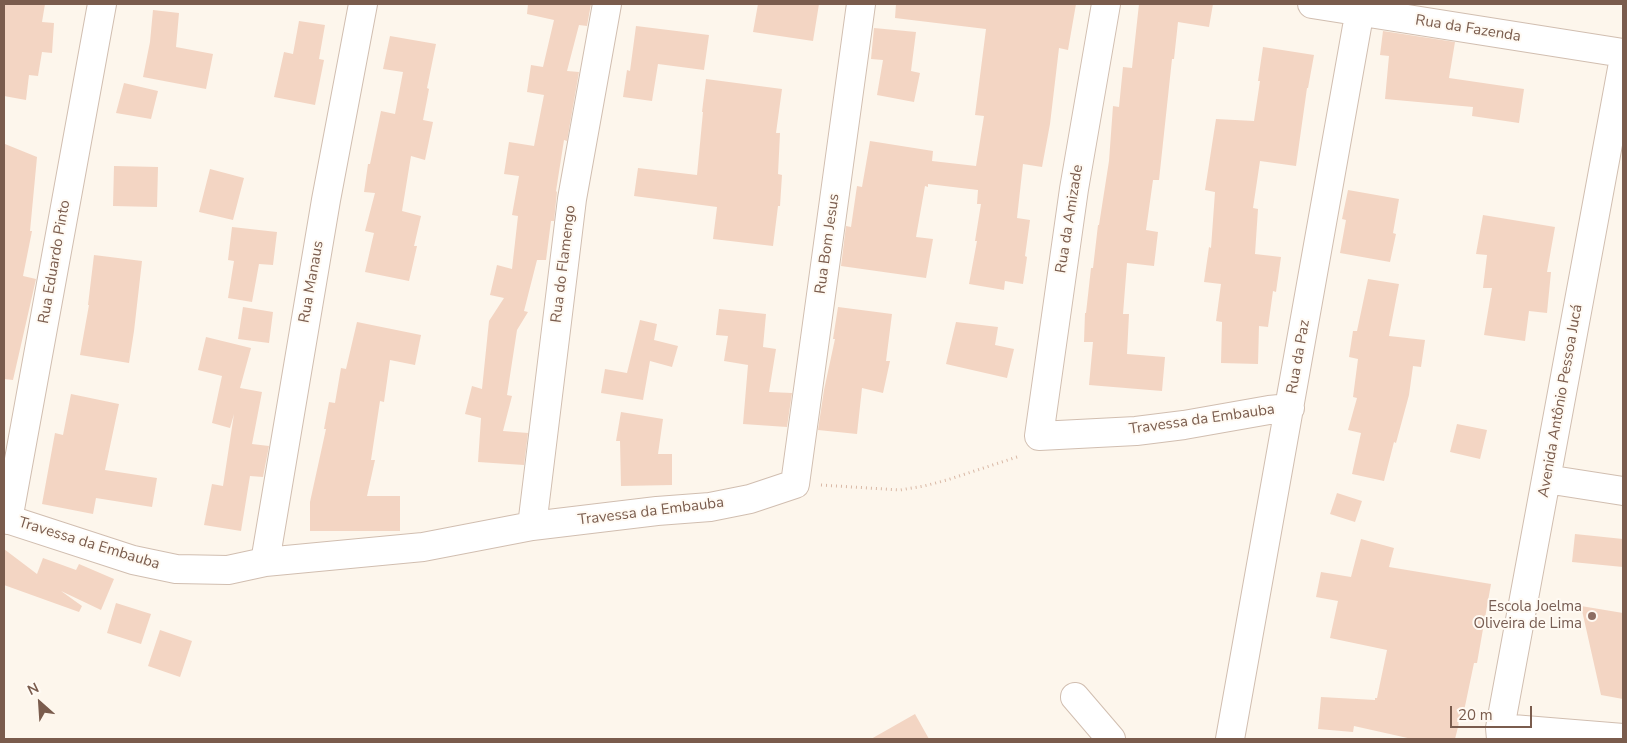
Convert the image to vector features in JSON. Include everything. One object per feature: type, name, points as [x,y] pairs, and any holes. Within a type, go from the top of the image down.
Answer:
[{"type":"street","name":"Rua Eduardo Pinto","points":[[6,519],[102,4]]},
{"type":"street","name":"Rua Manaus","points":[[265,562],[326,200],[363,4]]},
{"type":"street","name":"Rua do Flamengo","points":[[532,526],[572,199],[606,4]]},
{"type":"street","name":"Rua Bom Jesus","points":[[795,484],[861,4]]},
{"type":"street","name":"Rua da Amizade","points":[[1039,436],[1074,189],[1106,4]]},
{"type":"street","name":"Rua da Fazenda","points":[[1312,4],[1361,8],[1623,53]]},
{"type":"street","name":"Rua da Paz","points":[[1230,739],[1361,8]]},
{"type":"street","name":"Avenida Antônio Pessoa Jucá","points":[[1500,734],[1623,63]]},
{"type":"street","name":"Travessa da Embauba","points":[[1039,436],[1136,431],[1290,408]]},
{"type":"street","points":[[1546,479],[1623,491]]},
{"type":"street","name":"Travessa da Embauba","points":[[6,519],[133,560],[176,569],[228,570],[265,562],[423,547],[532,526],[658,511],[710,507],[750,499],[795,484]]},
{"type":"street","points":[[1075,697],[1110,739]]},
{"type":"street","points":[[1500,734],[1623,738]]},
{"type":"path","points":[[795,484],[900,490],[924,486],[1019,456],[1039,436]]},
{"type":"building","points":[[4,4],[45,4],[42,22],[54,23],[52,53],[42,52],[38,76],[29,75],[26,100],[4,96]]},
{"type":"building","points":[[528,4],[591,4],[587,26],[579,25],[567,71],[579,72],[567,141],[564,140],[556,191],[554,221],[551,221],[546,260],[537,260],[524,311],[528,312],[517,330],[507,395],[512,396],[503,431],[528,433],[524,465],[478,462],[481,418],[465,414],[472,386],[482,389],[489,321],[504,298],[490,295],[497,265],[512,269],[518,216],[512,215],[519,176],[504,174],[509,142],[534,146],[544,95],[527,92],[531,65],[543,67],[554,20],[527,14]]},
{"type":"building","points":[[758,4],[819,4],[813,41],[753,32]]},
{"type":"building","points":[[896,4],[1076,4],[1068,50],[1059,48],[1050,124],[1042,167],[1023,164],[1017,218],[1030,220],[1023,284],[1005,281],[1004,290],[969,284],[977,241],[975,241],[981,204],[977,204],[978,190],[928,184],[928,187],[925,186],[916,237],[933,239],[926,278],[841,266],[846,226],[851,227],[857,186],[862,187],[870,141],[933,151],[932,161],[976,166],[984,116],[975,115],[986,29],[895,18]]},
{"type":"building","points":[[1139,4],[1213,4],[1209,27],[1178,22],[1174,59],[1172,59],[1159,180],[1153,180],[1146,230],[1158,232],[1154,266],[1127,263],[1123,314],[1129,314],[1127,354],[1165,357],[1162,391],[1089,385],[1093,342],[1084,342],[1085,313],[1091,268],[1093,268],[1109,161],[1113,106],[1119,107],[1123,67],[1132,68]]},
{"type":"building","points":[[153,10],[179,13],[176,47],[213,54],[206,89],[143,77],[150,42]]},
{"type":"building","points":[[299,21],[325,25],[319,59],[324,60],[315,105],[274,97],[284,52],[293,54]]},
{"type":"building","points":[[636,26],[709,35],[704,70],[658,64],[652,101],[623,97],[627,70],[630,71]]},
{"type":"building","points":[[874,28],[916,32],[911,71],[920,73],[914,102],[877,95],[883,60],[871,59]]},
{"type":"building","points":[[1383,31],[1455,42],[1449,78],[1524,89],[1519,123],[1472,116],[1473,107],[1385,99],[1389,56],[1380,55]]},
{"type":"building","points":[[390,36],[436,44],[423,120],[433,122],[425,160],[411,156],[402,211],[421,216],[414,246],[417,246],[409,281],[365,272],[374,233],[365,231],[375,193],[364,192],[368,164],[370,164],[381,111],[395,114],[403,72],[383,69]]},
{"type":"building","points":[[1263,47],[1314,55],[1307,88],[1296,166],[1260,161],[1253,208],[1258,209],[1255,254],[1281,257],[1276,292],[1273,291],[1268,327],[1259,326],[1258,364],[1221,363],[1222,322],[1216,321],[1221,284],[1204,282],[1209,247],[1211,248],[1215,192],[1205,190],[1216,119],[1254,121]]},
{"type":"building","points":[[706,79],[782,89],[776,133],[780,133],[778,174],[782,175],[780,206],[778,206],[773,246],[713,239],[717,207],[634,196],[638,168],[697,175]]},
{"type":"building","points":[[124,83],[158,91],[151,119],[116,113]]},
{"type":"building","points":[[5,144],[37,157],[30,231],[32,231],[23,276],[36,279],[13,380],[4,379]]},
{"type":"building","points":[[114,166],[158,167],[157,207],[113,206]]},
{"type":"building","points":[[210,169],[244,178],[233,220],[199,212]]},
{"type":"building","points":[[1348,190],[1399,199],[1393,233],[1396,234],[1390,262],[1340,253],[1346,220],[1342,219]]},
{"type":"building","points":[[1483,215],[1555,227],[1547,272],[1551,272],[1547,313],[1529,311],[1525,341],[1484,335],[1492,288],[1483,288],[1487,255],[1476,254]]},
{"type":"building","points":[[232,227],[277,232],[273,265],[259,264],[252,302],[228,298],[234,261],[228,260]]},
{"type":"building","points":[[94,255],[142,261],[129,363],[80,355],[89,305]]},
{"type":"building","points":[[1368,279],[1399,284],[1389,336],[1425,340],[1421,367],[1413,366],[1409,395],[1384,481],[1352,474],[1361,433],[1348,430],[1357,398],[1353,397],[1358,359],[1349,357],[1353,331],[1357,331]]},
{"type":"building","points":[[243,307],[273,312],[269,343],[238,339]]},
{"type":"building","points":[[838,307],[892,314],[886,361],[890,361],[883,393],[862,388],[857,434],[818,430],[835,339],[833,339]]},
{"type":"building","points":[[719,309],[766,314],[763,347],[776,349],[769,392],[792,393],[787,427],[743,424],[748,365],[724,361],[728,336],[716,335]]},
{"type":"building","points":[[640,320],[657,324],[654,340],[678,346],[672,367],[650,361],[643,400],[601,393],[605,369],[627,373]]},
{"type":"building","points":[[357,322],[421,335],[415,365],[390,360],[384,402],[380,401],[371,460],[375,460],[367,496],[400,496],[400,531],[310,531],[310,502],[326,429],[324,429],[329,402],[335,403],[341,368],[346,369]]},
{"type":"building","points":[[956,322],[998,327],[995,345],[1014,349],[1007,378],[946,364]]},
{"type":"building","points":[[206,337],[251,348],[240,388],[262,392],[252,444],[269,446],[263,477],[250,476],[241,531],[204,525],[212,484],[223,486],[234,414],[230,428],[212,423],[222,376],[198,370]]},
{"type":"building","points":[[71,394],[119,404],[105,470],[157,478],[152,507],[96,498],[93,514],[42,504],[55,433],[63,435]]},
{"type":"building","points":[[621,412],[663,419],[658,454],[672,454],[672,485],[621,486],[620,441],[616,441]]},
{"type":"building","points":[[1457,424],[1487,430],[1480,459],[1450,452]]},
{"type":"building","points":[[1337,493],[1362,501],[1355,522],[1330,514]]},
{"type":"building","points":[[1575,534],[1623,539],[1623,567],[1572,562]]},
{"type":"building","points":[[1361,539],[1394,548],[1389,567],[1491,584],[1477,663],[1474,663],[1464,711],[1462,711],[1455,739],[1412,739],[1354,726],[1353,732],[1318,729],[1321,697],[1375,700],[1377,698],[1387,650],[1330,638],[1338,601],[1316,597],[1321,572],[1351,577]]},
{"type":"building","points":[[4,549],[37,574],[43,558],[76,570],[79,564],[114,579],[101,610],[61,591],[82,606],[79,612],[4,585]]},
{"type":"building","points":[[116,603],[151,614],[141,644],[107,633]]},
{"type":"building","points":[[1581,606],[1623,613],[1623,699],[1601,695]]},
{"type":"building","points":[[160,630],[192,641],[180,677],[148,666]]},
{"type":"building","points":[[915,714],[929,739],[871,739]]},
{"type":"place","name":"Escola Joelma Oliveira de Lima","points":[[1592,616]]}]
